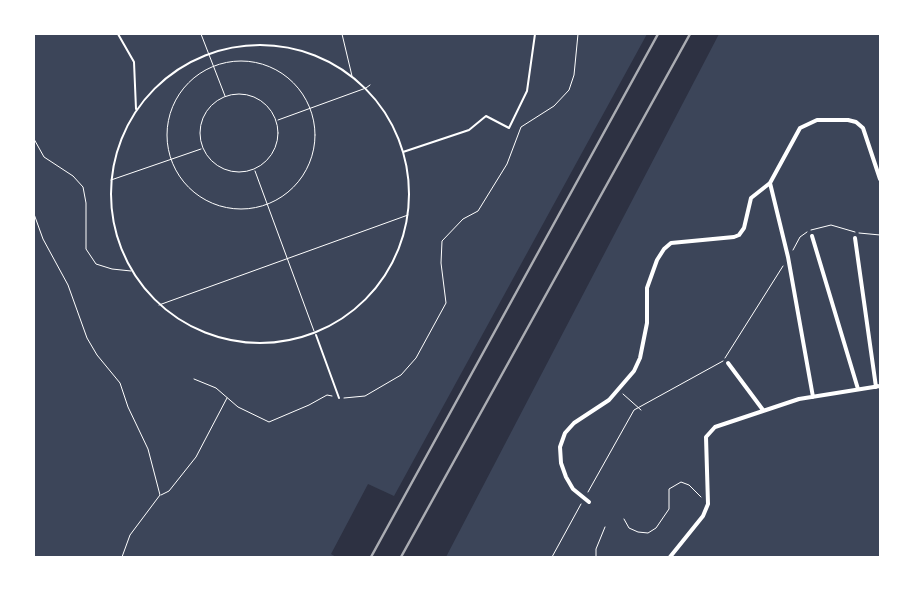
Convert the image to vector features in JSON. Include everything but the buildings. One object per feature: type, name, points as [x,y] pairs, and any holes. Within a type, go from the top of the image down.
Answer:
[{"type":"street","points":[[589,502],[573,489],[566,477],[561,463],[560,448],[565,433],[574,423],[596,409],[629,379],[640,358],[647,322],[648,288],[657,260],[664,249],[671,244],[734,238],[739,235],[744,228],[751,198],[770,183],[800,128],[806,124],[824,119],[856,122],[863,128],[880,179]]},
{"type":"street","points":[[770,183],[788,257],[813,396]]},
{"type":"street","points":[[812,236],[858,389]]},
{"type":"street","points":[[670,557],[703,516],[708,504],[706,437],[714,427],[763,410],[813,396],[878,386],[855,238]]},
{"type":"street","points":[[728,364],[763,410]]},
{"type":"lane","points":[[118,34],[134,62],[136,110]]},
{"type":"lane","points":[[403,152],[469,130],[486,116],[509,128],[527,91],[535,34]]},
{"type":"lane","points":[[245,45],[283,46],[319,56],[352,76],[366,88],[388,118],[403,152],[409,194],[408,215],[400,246],[386,274],[367,299],[343,319],[315,334],[283,342],[250,344],[217,338],[186,325],[159,305],[131,271],[116,235],[111,212],[111,180],[119,143],[136,110],[156,86],[181,67],[208,53],[245,45]]},
{"type":"lane","points":[[315,334],[339,398]]},
{"type":"path","points":[[201,34],[225,96]]},
{"type":"path","points":[[342,34],[352,76]]},
{"type":"path","points":[[194,379],[216,388],[238,407],[269,422],[309,405],[327,394],[339,398],[365,396],[401,375],[416,358],[446,303],[441,263],[442,241],[463,219],[478,211],[507,164],[522,127],[554,106],[569,90],[574,75],[578,34]]},
{"type":"path","points":[[242,60],[271,67],[295,84],[310,109],[315,131],[310,162],[304,176],[288,193],[268,205],[239,210],[210,204],[186,186],[170,161],[166,132],[173,104],[189,81],[213,66],[242,60]]},
{"type":"path","points":[[277,121],[370,85]]},
{"type":"path","points":[[237,94],[250,95],[262,101],[271,109],[277,121],[279,135],[275,150],[267,162],[255,170],[240,174],[224,171],[211,162],[202,149],[199,133],[202,118],[212,105],[225,96],[237,94]]},
{"type":"path","points":[[34,139],[44,157],[73,176],[83,187],[86,203],[86,249],[96,264],[112,270],[131,271]]},
{"type":"path","points":[[111,180],[202,149]]},
{"type":"path","points":[[255,170],[315,334]]},
{"type":"path","points":[[34,214],[43,239],[68,285],[87,338],[97,355],[120,383],[128,407],[145,443],[160,495]]},
{"type":"path","points":[[159,305],[408,215]]},
{"type":"path","points":[[552,557],[637,406],[723,361],[800,238],[806,232],[824,225],[840,226],[866,234],[880,235]]},
{"type":"path","points":[[618,390],[641,410]]},
{"type":"path","points":[[122,557],[130,536],[160,495],[169,491],[196,457],[227,398]]},
{"type":"path","points":[[624,519],[629,528],[638,532],[648,533],[656,528],[669,509],[669,489],[681,482],[689,485],[708,504]]},
{"type":"path","points":[[596,557],[596,548],[605,527]]},
{"type":"shaded area","points":[[34,34],[647,34],[394,496],[368,484],[331,554],[336,557],[34,557]]},
{"type":"shaded area","points":[[719,34],[880,34],[880,557],[446,557]]},
{"type":"railway","points":[[371,557],[658,34]]},
{"type":"railway","points":[[401,557],[690,34]]}]
